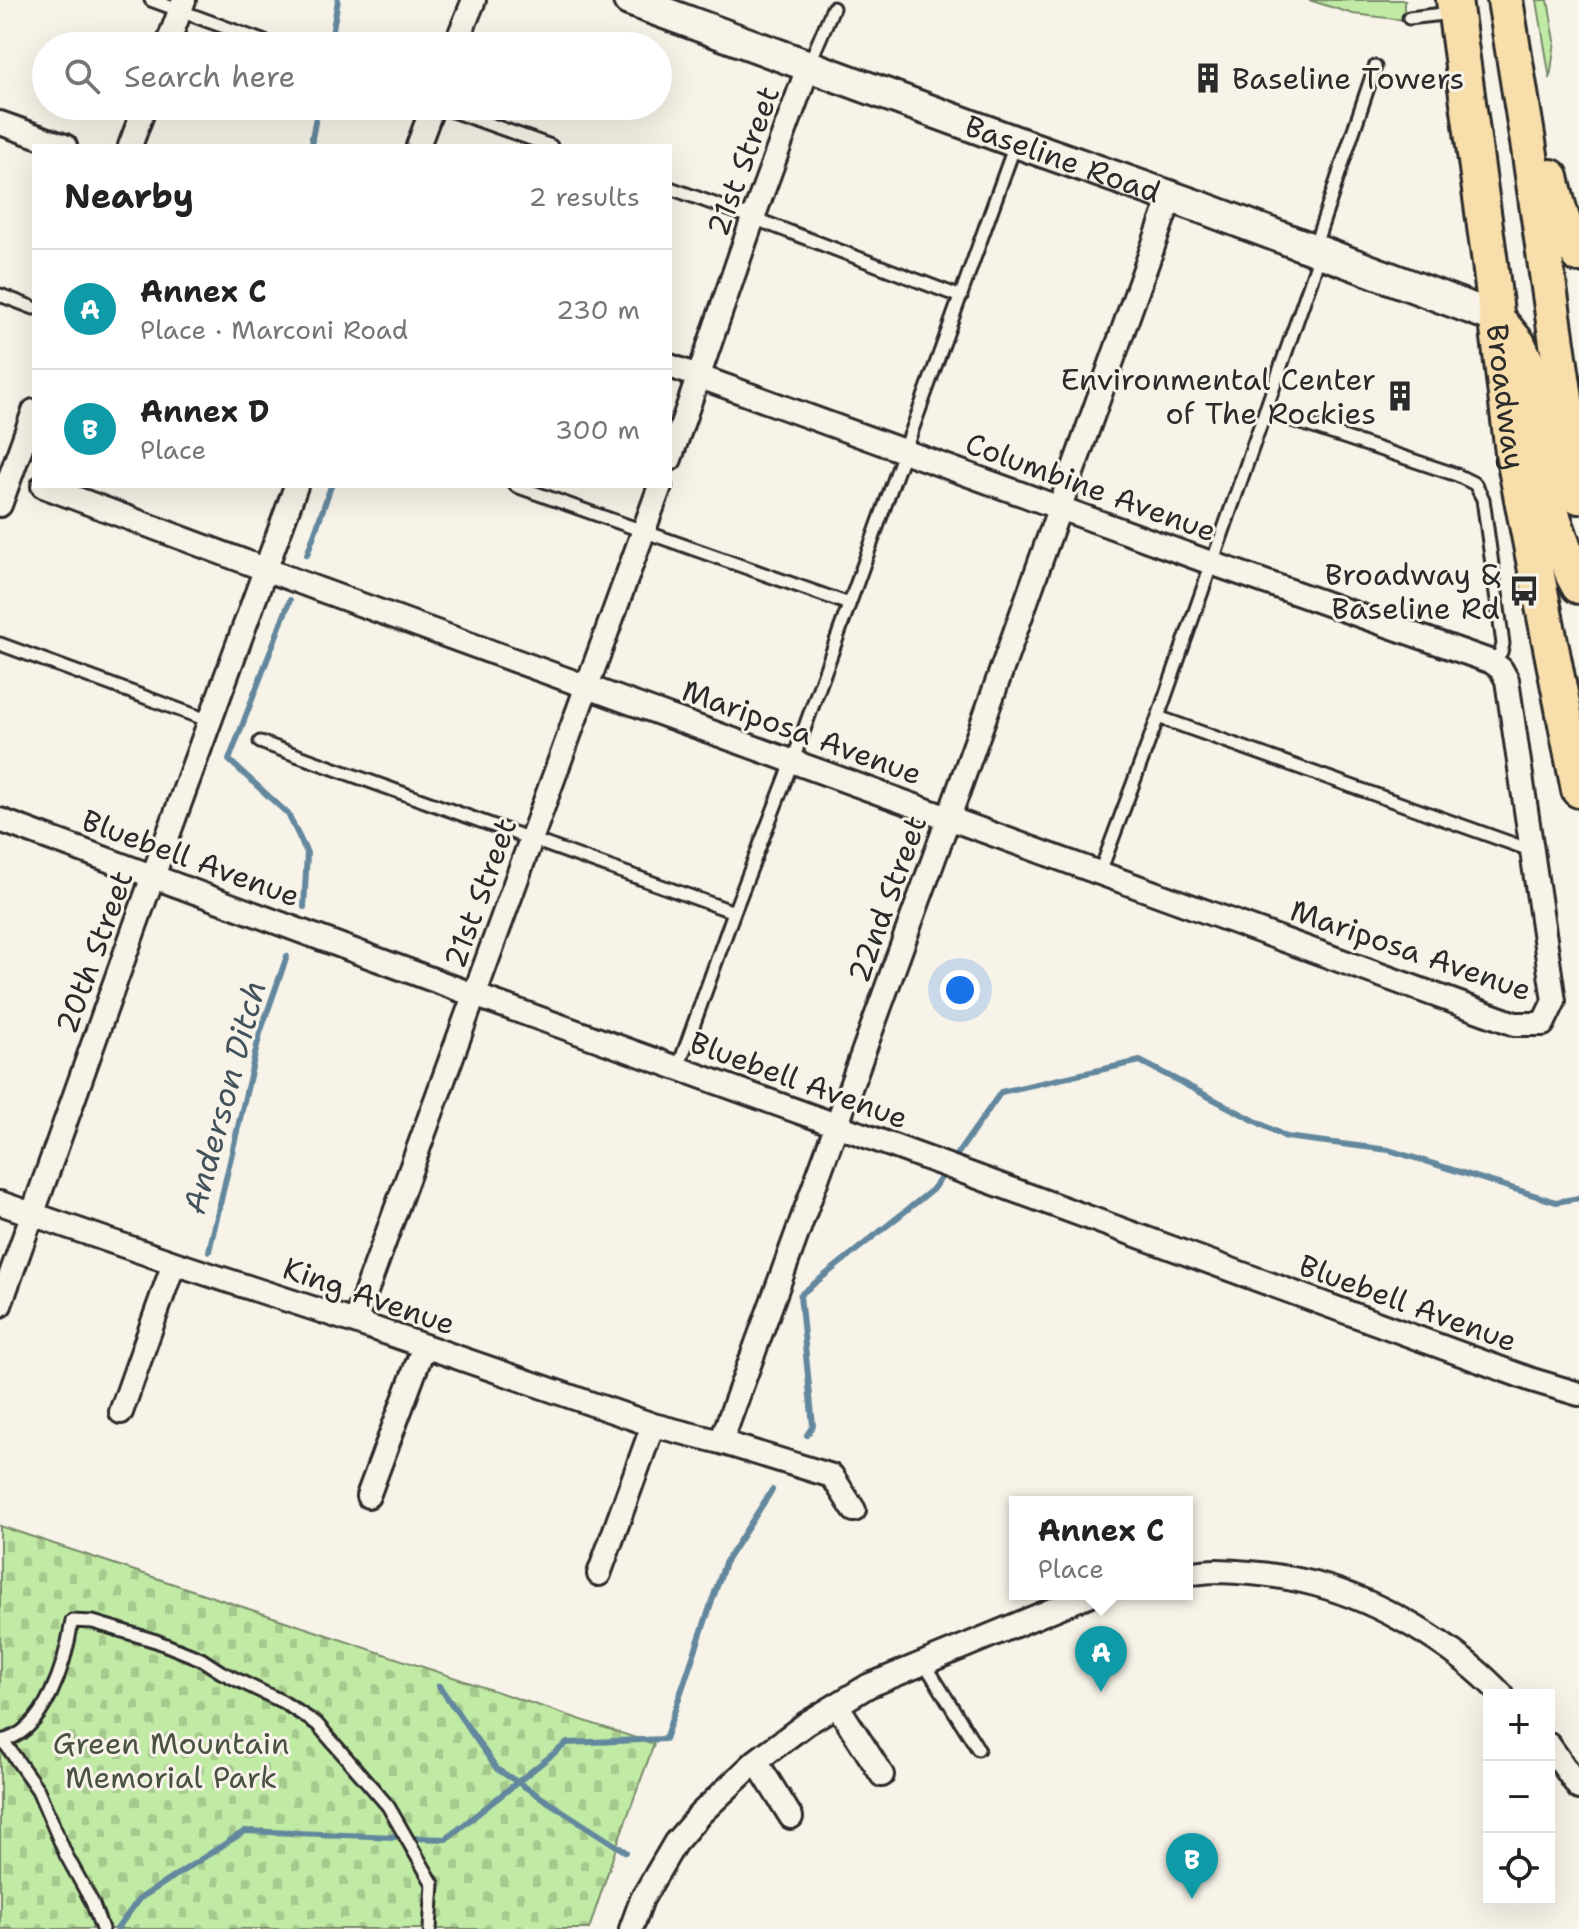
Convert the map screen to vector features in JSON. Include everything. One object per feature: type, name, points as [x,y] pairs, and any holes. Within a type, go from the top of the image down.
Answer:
[{"type":"main road","points":[[1506,0],[1556,201],[1579,255]]},
{"type":"main road","name":"Broadway","points":[[1506,0],[1567,334],[1579,496]]},
{"type":"main road","name":"Broadway","points":[[1455,6],[1513,453],[1579,790]]},
{"type":"main road","points":[[1497,318],[1518,344],[1529,368],[1553,517],[1579,586]]},
{"type":"main road","name":"Baseline Road","points":[[1497,318],[1567,334]]},
{"type":"street","points":[[461,32],[474,0]]},
{"type":"street","name":"Baseline Road","points":[[629,0],[1171,196],[1497,318]]},
{"type":"street","points":[[172,32],[182,5]]},
{"type":"street","name":"21st Street","points":[[672,454],[809,65]]},
{"type":"street","points":[[131,144],[140,120]]},
{"type":"street","points":[[419,144],[430,120]]},
{"type":"street","points":[[0,123],[59,144]]},
{"type":"street","name":"22nd Street","points":[[721,1442],[1061,508],[1171,196]]},
{"type":"street","name":"Columbine Avenue","points":[[672,367],[1492,662]]},
{"type":"street","points":[[0,505],[6,472],[32,415]]},
{"type":"street","points":[[6,472],[32,482]]},
{"type":"street","name":"Mariposa Avenue","points":[[48,488],[1515,1024],[1543,1024],[1554,1001],[1533,851]]},
{"type":"street","name":"20th Street","points":[[0,1305],[295,488]]},
{"type":"street","name":"21st Street","points":[[355,1322],[659,488]]},
{"type":"street","points":[[1492,662],[1501,669],[1507,680],[1533,851]]},
{"type":"street","name":"Bluebell Avenue","points":[[0,820],[1532,1380],[1579,1394]]},
{"type":"street","name":"King Avenue","points":[[0,1203],[653,1425],[832,1476],[854,1510]]},
{"type":"street","points":[[121,1412],[174,1263]]},
{"type":"street","points":[[368,1496],[424,1346]]},
{"type":"street","points":[[599,1574],[653,1425]]},
{"type":"street","points":[[1193,1573],[1241,1573],[1314,1584],[1371,1604],[1413,1625],[1496,1689]]},
{"type":"street","points":[[631,1929],[642,1899],[675,1843],[700,1814],[756,1761],[807,1723],[868,1686],[1077,1600]]},
{"type":"street","points":[[837,1705],[882,1775]]},
{"type":"street","points":[[1555,1754],[1579,1788]]},
{"type":"street","points":[[756,1761],[791,1817]]},
{"type":"lane","points":[[151,0],[182,5],[244,32]]},
{"type":"lane","points":[[1409,18],[1455,6]]},
{"type":"lane","points":[[809,65],[833,8]]},
{"type":"lane","points":[[1100,872],[1265,411],[1375,67]]},
{"type":"lane","points":[[476,120],[545,144]]},
{"type":"lane","points":[[678,1068],[793,760],[1016,142]]},
{"type":"lane","points":[[672,189],[961,297]]},
{"type":"lane","points":[[0,295],[32,307]]},
{"type":"lane","points":[[1265,411],[1457,475],[1475,484],[1483,499],[1503,644],[1501,652],[1492,662]]},
{"type":"lane","points":[[522,488],[849,604]]},
{"type":"lane","points":[[0,644],[210,721]]},
{"type":"lane","points":[[1158,717],[1533,851]]},
{"type":"lane","points":[[260,742],[734,912]]},
{"type":"lane","points":[[102,1929],[38,1790],[2,1742],[23,1730],[44,1706],[67,1651],[72,1621],[93,1622],[156,1641],[201,1659],[283,1702],[317,1724],[388,1806],[433,1884],[430,1929]]},
{"type":"lane","points":[[925,1664],[978,1749]]},
{"type":"green space","points":[[1309,0],[1406,0],[1404,20],[1353,14]]},
{"type":"green space","points":[[1537,0],[1548,0],[1555,41],[1550,79]]},
{"type":"green space","name":"Green Mountain Memorial Park","points":[[0,1526],[654,1744],[589,1929],[0,1929]]},
{"type":"waterway","name":"Anderson Ditch","points":[[332,32],[338,0]]},
{"type":"waterway","name":"Anderson Ditch","points":[[313,144],[315,120]]},
{"type":"waterway","name":"Anderson Ditch","points":[[307,555],[330,488]]},
{"type":"waterway","name":"Anderson Ditch","points":[[290,600],[229,760],[288,814],[307,853],[304,907]]},
{"type":"waterway","name":"Anderson Ditch","points":[[209,1251],[260,1033],[287,956]]},
{"type":"waterway","points":[[956,1156],[1001,1092],[1140,1061],[1286,1137],[1389,1150],[1556,1202],[1579,1198]]},
{"type":"waterway","points":[[807,1435],[813,1426],[800,1295],[932,1190],[941,1178]]},
{"type":"waterway","points":[[416,1838],[446,1839],[567,1743],[665,1739],[725,1563],[772,1490]]},
{"type":"waterway","name":"Anderson Ditch","points":[[439,1686],[497,1769],[626,1852]]},
{"type":"waterway","points":[[117,1929],[139,1899],[245,1831],[395,1837]]},
{"type":"place","name":"Baseline Towers","points":[[1208,78]]},
{"type":"place","name":"Environmental Center of The Rockies","points":[[1400,396]]},
{"type":"place","name":"Broadway & Baseline Rd","points":[[1524,591]]},
{"type":"place","name":"Annex C","points":[[1101,1692]]},
{"type":"place","name":"Annex D","points":[[1192,1899]]}]
